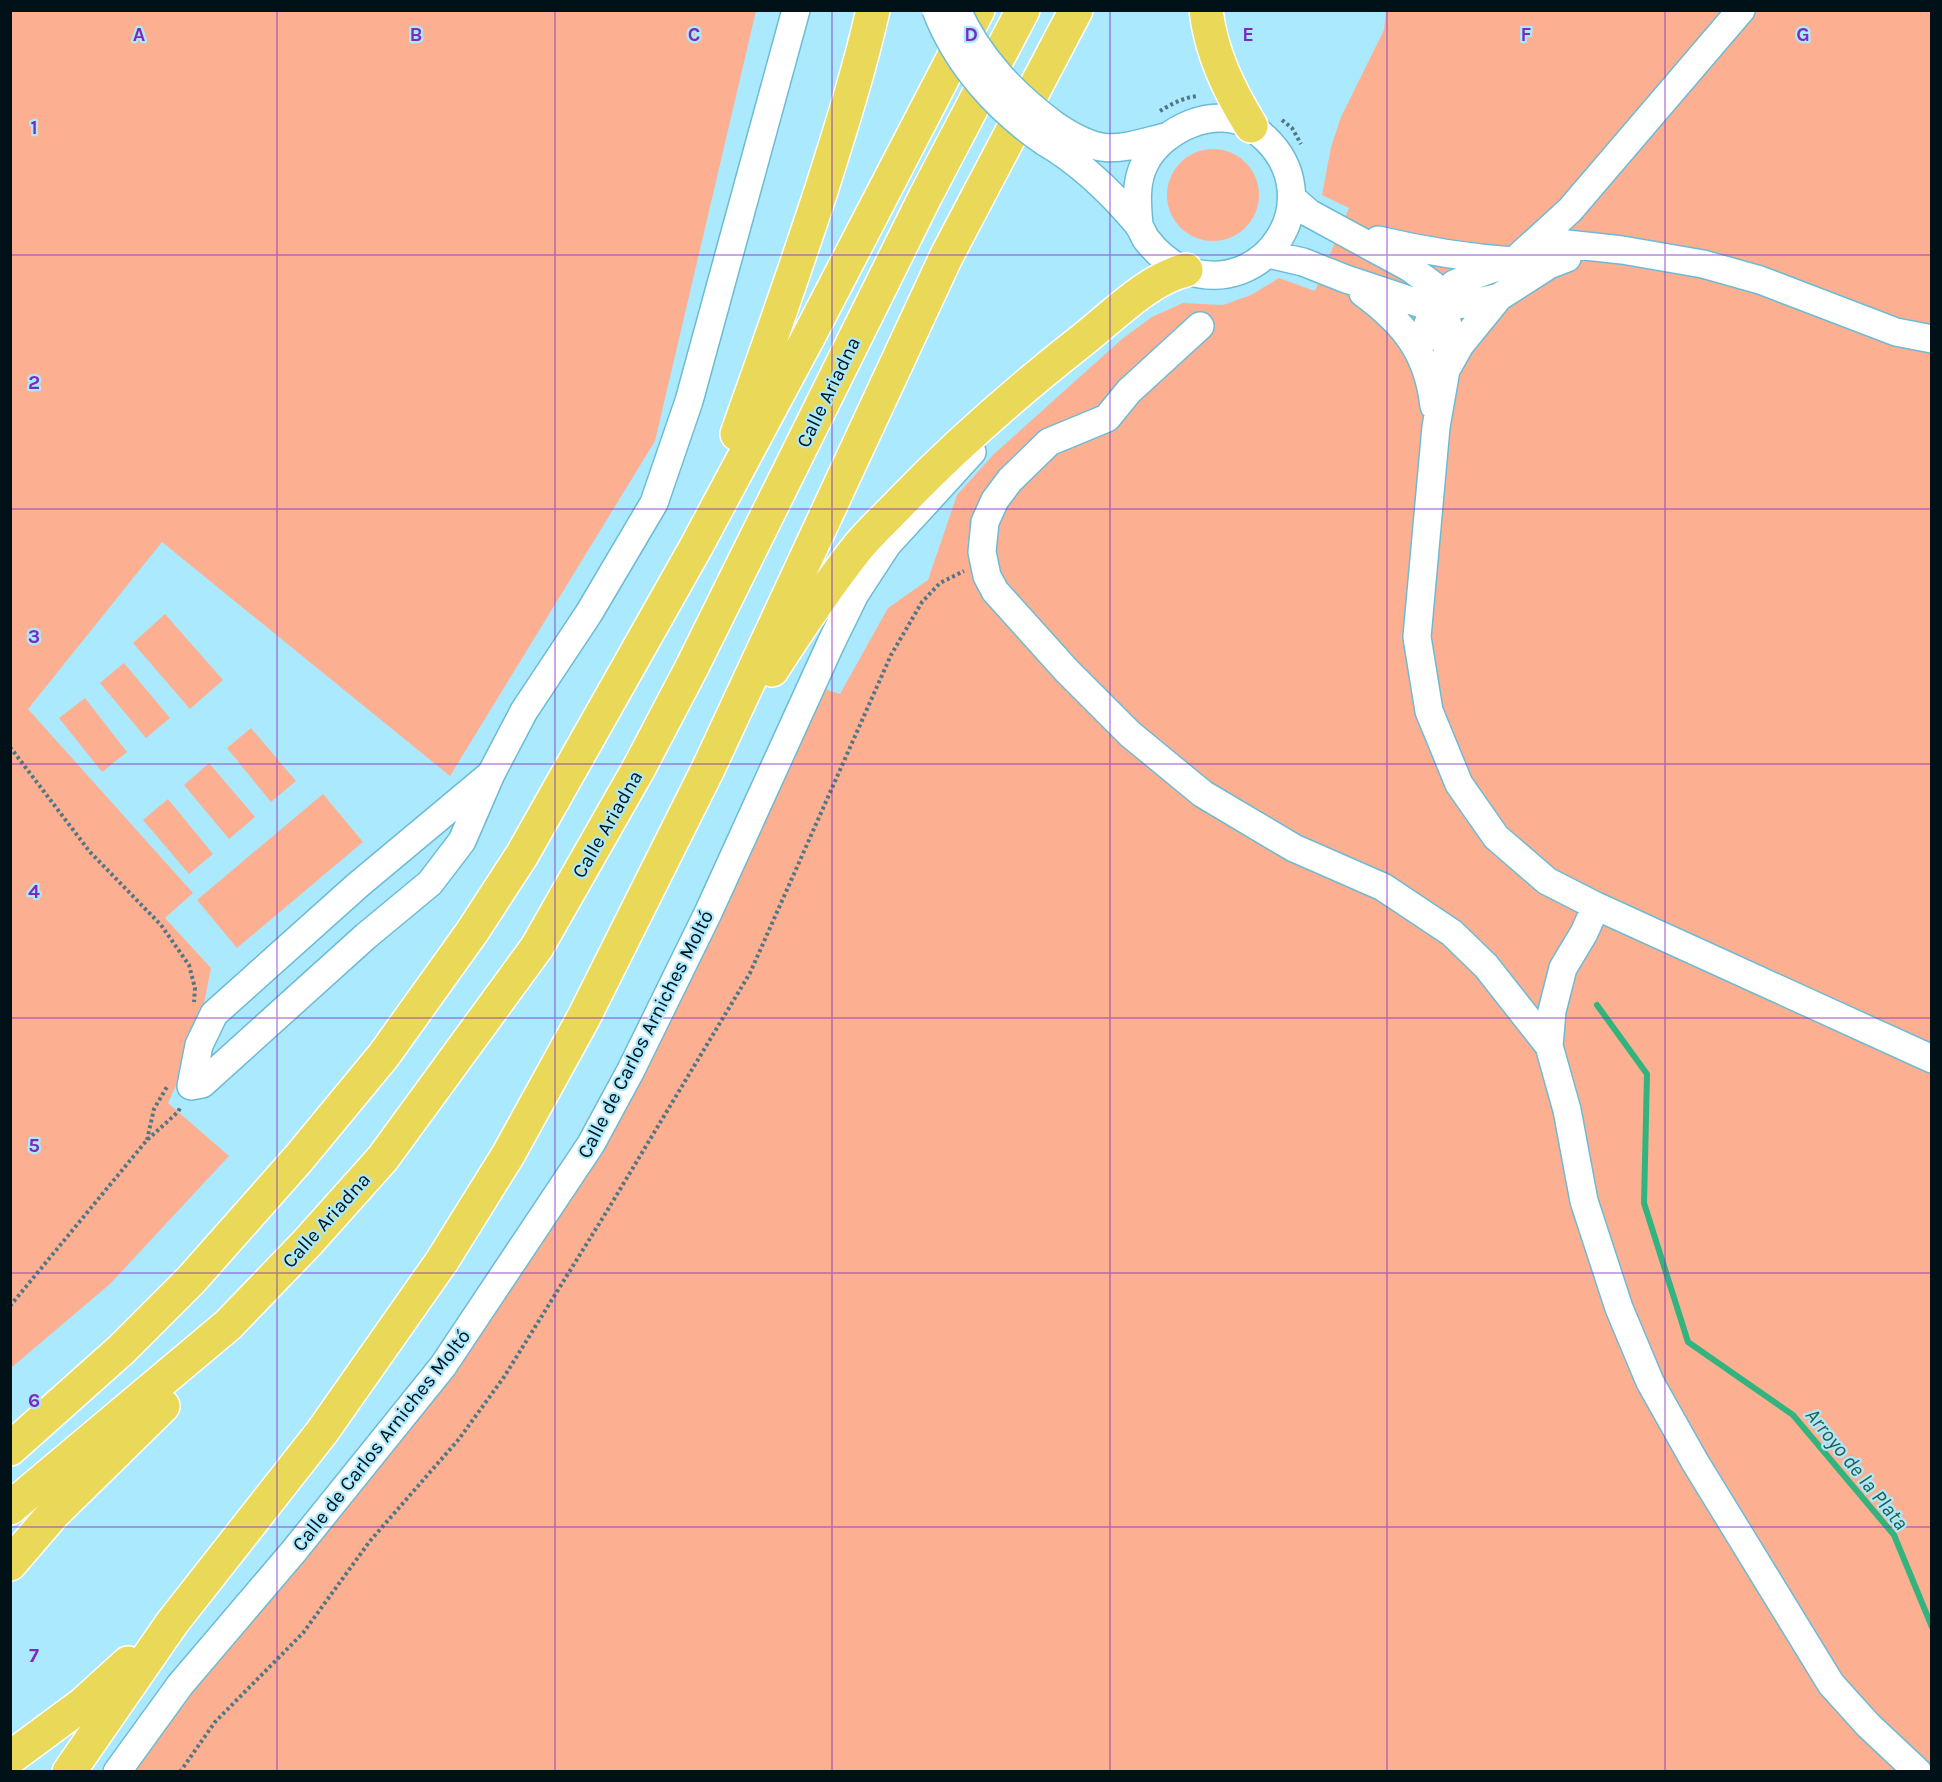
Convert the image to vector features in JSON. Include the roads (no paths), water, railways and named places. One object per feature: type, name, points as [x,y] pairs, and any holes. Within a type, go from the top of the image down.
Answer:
[{"type":"highway","points":[[696,547],[780,315],[838,137],[866,44],[873,10]]},
{"type":"highway","points":[[10,1449],[122,1349],[191,1280],[299,1158],[384,1055],[472,932],[522,855],[696,547],[811,332],[978,10]]},
{"type":"highway","name":"Calle Ariadna","points":[[10,1508],[228,1325],[307,1243],[383,1158],[537,946],[639,768],[692,667],[925,196],[1023,10]]},
{"type":"highway","points":[[69,1772],[172,1623],[322,1432],[442,1261],[508,1155],[584,1017],[709,767],[946,257],[1076,10]]},
{"type":"highway","points":[[1206,10],[1210,38],[1226,82],[1251,126]]},
{"type":"highway","points":[[709,767],[812,609],[860,546],[938,464],[1013,395],[1117,312],[1156,282],[1171,274],[1186,270]]},
{"type":"highway","points":[[10,1564],[53,1514],[184,1385],[228,1325]]},
{"type":"highway","points":[[10,1442],[42,1421]]},
{"type":"highway","points":[[10,1758],[82,1704],[172,1623]]},
{"type":"street","points":[[491,774],[358,885],[214,1014],[181,1081],[202,1084],[357,944],[430,883],[462,841],[491,774],[524,711],[589,613],[654,504],[689,401],[796,10]]},
{"type":"street","points":[[936,10],[952,44],[977,81],[1007,113],[1050,134],[1091,146],[1118,148],[1161,126],[1180,128],[1198,121],[1219,119],[1236,120],[1251,126],[1271,144],[1283,160],[1290,179],[1293,199],[1289,220],[1281,238],[1268,254],[1253,265],[1236,272],[1218,274],[1186,270],[1166,259],[1154,249],[1139,225],[1093,176],[1061,152],[1050,134],[989,65],[957,10]]},
{"type":"street","points":[[1345,232],[1430,252],[1468,258],[1514,261],[1570,210],[1741,10]]},
{"type":"street","points":[[1139,225],[1138,186],[1145,163],[1155,149],[1161,126]]},
{"type":"street","points":[[1293,199],[1309,213],[1410,268],[1433,285],[1443,302],[1448,326],[1446,370],[1436,427],[1418,638],[1429,711],[1459,784],[1496,837],[1547,881],[1596,906],[1932,1059]]},
{"type":"street","points":[[1567,244],[1563,230],[1570,210]]},
{"type":"street","points":[[1418,351],[1432,313],[1443,302],[1454,284],[1567,244],[1703,264],[1760,280],[1896,332],[1932,339]]},
{"type":"street","points":[[1268,254],[1303,262],[1418,303],[1443,302],[1455,305],[1499,297],[1550,265],[1573,256],[1605,248]]},
{"type":"street","points":[[1346,279],[1393,316],[1418,351],[1430,379],[1436,427]]},
{"type":"street","points":[[1446,370],[1460,345],[1499,297]]},
{"type":"street","name":"Calle de Carlos Arniches Moltó","points":[[117,1772],[180,1685],[332,1505],[443,1366],[591,1144],[631,1070],[708,914],[855,594],[887,545],[1023,397],[1117,312]]},
{"type":"street","points":[[1200,326],[1129,391],[1107,418],[1049,442],[1010,480],[995,500],[985,522],[982,552],[987,576],[995,591],[1067,671],[1130,734],[1203,794],[1294,848],[1383,887],[1452,933],[1486,966],[1549,1046]]},
{"type":"street","points":[[1596,906],[1584,933],[1563,968],[1552,1011],[1549,1046],[1567,1110],[1584,1202],[1619,1308],[1650,1382],[1695,1462],[1831,1684],[1868,1725],[1918,1772]]},
{"type":"waterway","name":"Arroyo de la Plata","points":[[1597,1005],[1647,1074],[1644,1203],[1688,1342],[1793,1415],[1894,1535],[1932,1627]]}]
